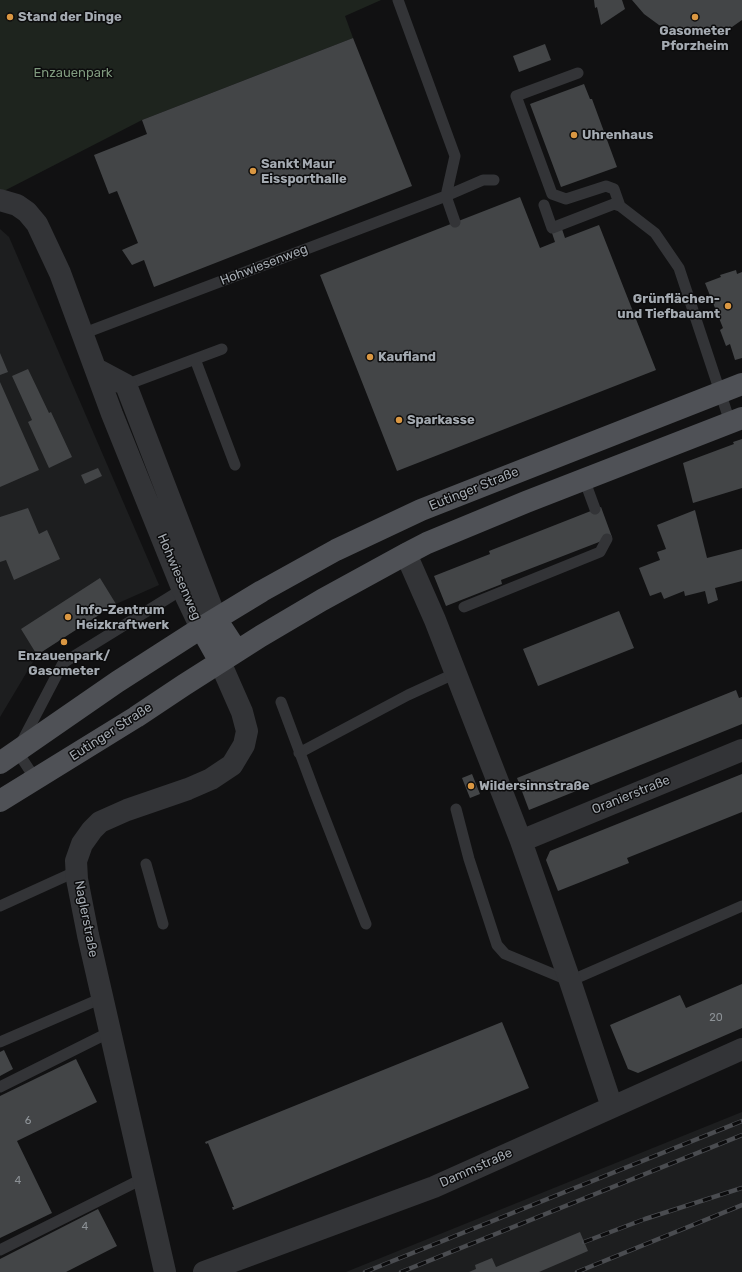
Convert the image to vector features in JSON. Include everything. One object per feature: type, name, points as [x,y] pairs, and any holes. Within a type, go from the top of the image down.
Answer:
[{"type":"main road","name":"Eutinger Straße","points":[[9,757],[117,682],[209,623],[308,565],[360,537],[421,510],[742,384]]},
{"type":"main road","name":"Eutinger Straße","points":[[0,801],[36,780],[228,656],[322,600],[406,554],[434,540],[584,479],[736,420]]},
{"type":"main road","points":[[209,623],[228,656]]},
{"type":"street","name":"Hohwiesenweg","points":[[0,200],[17,205],[37,224],[60,273],[104,393],[209,623]]},
{"type":"street","points":[[96,369],[126,385]]},
{"type":"street","name":"Hohwiesenweg","points":[[126,385],[191,584]]},
{"type":"street","points":[[406,554],[439,618],[456,673],[521,841],[612,1107]]},
{"type":"street","name":"Naglerstraße","points":[[165,1272],[86,929],[77,880],[76,861],[82,844],[100,822],[127,810],[188,789],[211,779],[232,765],[244,745],[246,731],[228,656]]},
{"type":"street","name":"Oranierstraße","points":[[521,841],[742,750]]},
{"type":"street","name":"Dammstraße","points":[[204,1272],[434,1187],[742,1049]]},
{"type":"lane","points":[[398,0],[455,156],[446,196],[455,222]]},
{"type":"lane","points":[[578,73],[516,96],[552,194],[566,199],[606,186],[614,189],[620,206]]},
{"type":"lane","name":"Hohwiesenweg","points":[[82,334],[446,196],[483,180],[494,180]]},
{"type":"lane","points":[[544,205],[552,228],[614,204],[620,206],[655,233],[679,268],[720,393],[736,420]]},
{"type":"lane","points":[[104,393],[222,349]]},
{"type":"lane","points":[[195,359],[235,466]]},
{"type":"lane","points":[[584,479],[595,509]]},
{"type":"lane","points":[[464,607],[600,552],[607,539]]},
{"type":"lane","points":[[36,780],[9,757],[63,663],[191,584]]},
{"type":"lane","points":[[300,753],[408,695],[456,673]]},
{"type":"lane","points":[[281,702],[366,924]]},
{"type":"lane","points":[[456,809],[469,859],[497,945],[505,954],[570,981],[742,906]]},
{"type":"lane","points":[[146,864],[163,924]]},
{"type":"lane","points":[[0,906],[77,871]]},
{"type":"lane","points":[[0,1042],[102,998]]},
{"type":"lane","points":[[0,1087],[110,1032]]},
{"type":"lane","points":[[0,1250],[144,1178]]},
{"type":"shaded area","points":[[0,229],[9,237],[159,585],[116,604],[37,655],[0,717]]},
{"type":"shaded area","points":[[742,1112],[742,1272],[346,1272]]},
{"type":"green space","name":"Enzauenpark","points":[[0,0],[381,0],[345,16],[353,38],[142,120],[0,193]]},
{"type":"building","points":[[594,0],[622,0],[625,9],[601,25]]},
{"type":"building","name":"Gasometer Pforzheim","points":[[632,0],[742,0],[742,20],[732,27],[714,33],[686,34],[659,25],[644,14]]},
{"type":"building","name":"Sankt Maur Eissporthalle","points":[[353,38],[412,186],[154,287],[144,260],[132,265],[122,250],[138,243],[117,191],[109,194],[94,155],[147,134],[142,120]]},
{"type":"building","points":[[545,44],[551,60],[519,72],[513,56]]},
{"type":"building","name":"Uhrenhaus","points":[[584,84],[590,99],[592,99],[617,167],[561,187],[530,104]]},
{"type":"building","points":[[520,197],[540,248],[555,242],[552,233],[562,229],[565,238],[599,225],[656,370],[397,471],[320,275]]},
{"type":"building","name":"Grünflächen- und Tiefbauamt","points":[[736,270],[737,274],[742,272],[742,358],[735,360],[730,344],[726,346],[720,330],[723,328],[705,283],[721,277],[720,275]]},
{"type":"building","points":[[0,353],[8,372],[0,375]]},
{"type":"building","points":[[28,369],[49,413],[51,412],[72,457],[49,468],[28,422],[32,420],[12,376]]},
{"type":"building","points":[[0,382],[39,470],[0,487]]},
{"type":"building","points":[[742,439],[742,488],[693,503],[683,463],[734,444],[733,442]]},
{"type":"building","points":[[98,468],[102,476],[85,484],[81,475]]},
{"type":"building","points":[[601,507],[612,537],[501,580],[502,584],[446,606],[434,576],[490,554],[489,551]]},
{"type":"building","points":[[28,508],[39,534],[47,530],[60,559],[14,580],[6,560],[0,562],[0,517]]},
{"type":"building","points":[[695,510],[707,558],[742,549],[742,581],[715,588],[718,600],[708,604],[705,591],[685,596],[684,591],[664,599],[661,592],[650,596],[639,568],[660,560],[657,552],[666,549],[657,525]]},
{"type":"building","name":"Info-Zentrum Heizkraftwerk","points":[[100,578],[116,604],[37,655],[21,629]]},
{"type":"building","points":[[619,611],[634,648],[538,686],[523,649]]},
{"type":"building","points":[[736,690],[739,698],[742,697],[742,724],[529,810],[517,778]]},
{"type":"building","name":"Wildersinnstraße","points":[[472,774],[480,794],[470,798],[462,778]]},
{"type":"building","points":[[742,774],[742,812],[627,858],[629,863],[558,891],[546,860],[550,851]]},
{"type":"building","points":[[742,984],[742,1028],[638,1073],[628,1069],[610,1025],[680,995],[686,1008]]},
{"type":"building","points":[[502,1022],[529,1088],[233,1210],[232,1207],[234,1207],[208,1143],[206,1144],[205,1142]]},
{"type":"building","points":[[4,1050],[13,1069],[0,1076],[0,1052]]},
{"type":"building","points":[[76,1059],[97,1102],[17,1141],[52,1213],[0,1238],[0,1096]]},
{"type":"building","points":[[98,1209],[117,1246],[66,1272],[0,1272],[0,1259]]},
{"type":"building","points":[[580,1232],[588,1251],[539,1272],[469,1272],[476,1269],[475,1265],[492,1258],[496,1267]]},
{"type":"railway","points":[[365,1272],[742,1121]]},
{"type":"railway","points":[[401,1272],[742,1135]]},
{"type":"railway","points":[[584,1242],[645,1219],[742,1188]]},
{"type":"railway","points":[[577,1272],[742,1205]]},
{"type":"place","name":"Stand der Dinge","points":[[10,17]]},
{"type":"place","name":"Gasometer Pforzheim","points":[[695,17]]},
{"type":"place","name":"Uhrenhaus","points":[[574,135]]},
{"type":"place","name":"Sankt Maur Eissporthalle","points":[[253,171]]},
{"type":"place","name":"Grünflächen- und Tiefbauamt","points":[[728,306]]},
{"type":"place","name":"Kaufland","points":[[370,357]]},
{"type":"place","name":"Sparkasse","points":[[399,420]]},
{"type":"place","name":"Info-Zentrum Heizkraftwerk","points":[[68,617]]},
{"type":"place","name":"Enzauenpark/ Gasometer","points":[[64,642]]},
{"type":"place","name":"Wildersinnstraße","points":[[471,786]]}]
